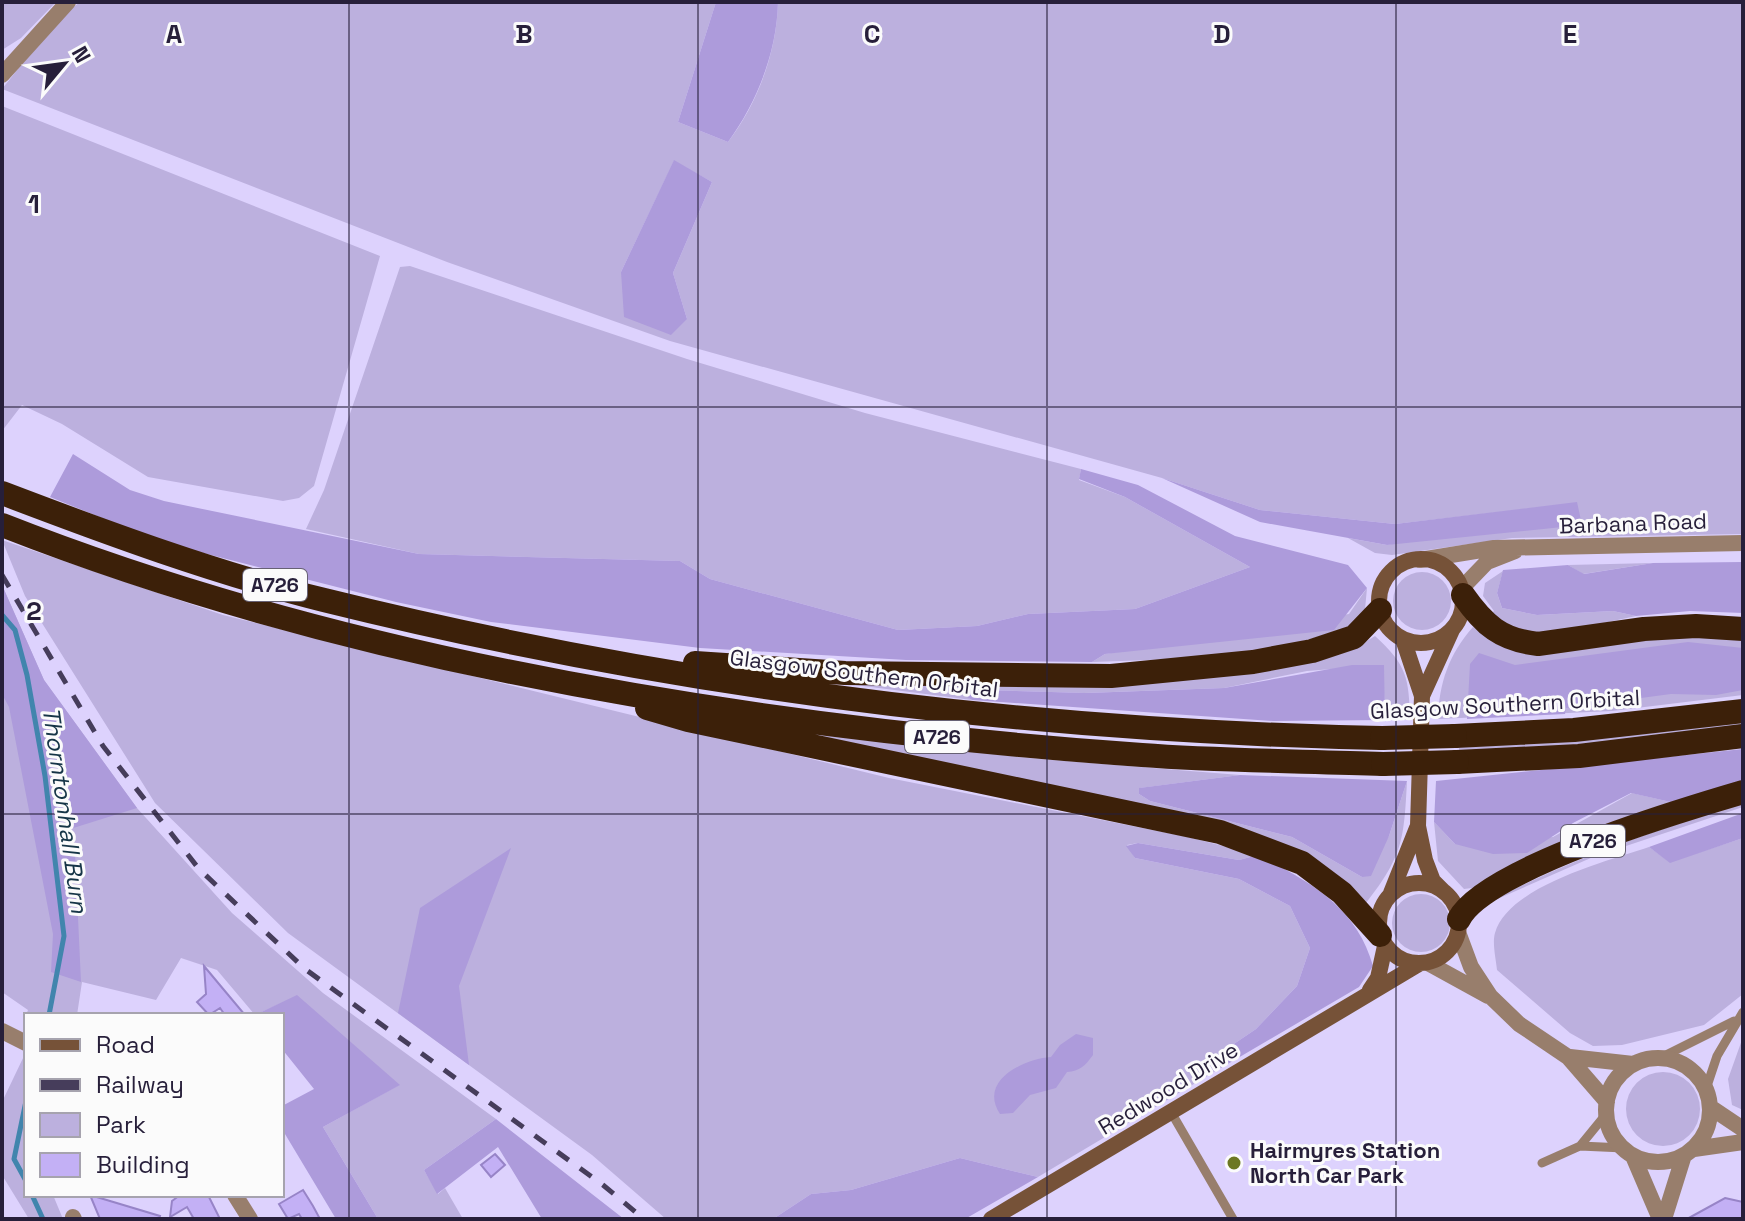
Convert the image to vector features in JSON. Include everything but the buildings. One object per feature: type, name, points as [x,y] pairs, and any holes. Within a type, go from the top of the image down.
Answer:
[{"type":"highway","name":"Glasgow Southern Orbital","points":[[2,493],[48,511],[321,599],[573,654],[881,705],[1152,729],[1382,738],[1589,729],[1743,711]]},
{"type":"highway","name":"A726","points":[[2,525],[58,547],[247,608],[560,681],[688,720],[1220,832],[1312,869],[1342,893],[1382,941]]},
{"type":"highway","points":[[1462,592],[1494,633],[1523,643],[1538,644],[1657,628],[1743,629]]},
{"type":"highway","name":"A726","points":[[573,654],[845,673],[1111,676],[1302,653],[1354,637],[1380,610]]},
{"type":"highway","name":"A726","points":[[560,681],[897,733],[1146,756],[1383,764],[1457,762],[1579,756],[1743,736]]},
{"type":"highway","name":"A726","points":[[1458,925],[1467,907],[1512,878],[1619,829],[1743,792]]},
{"type":"street","points":[[2,75],[68,2]]},
{"type":"street","name":"Barbana Road","points":[[1420,560],[1472,550],[1743,543]]},
{"type":"street","name":"Barbana Road","points":[[1462,592],[1487,562],[1524,548]]},
{"type":"street","points":[[1422,696],[1460,618],[1462,592],[1444,566],[1420,560],[1393,571],[1380,594],[1380,610],[1387,627],[1403,639],[1430,643],[1452,630]]},
{"type":"street","points":[[1403,639],[1422,696],[1418,826],[1425,860],[1433,881],[1452,900],[1471,967],[1490,996],[1519,1024],[1568,1057],[1607,1107],[1615,1137],[1628,1152],[1662,1219]]},
{"type":"street","points":[[1366,994],[1378,978],[1382,941],[1380,910],[1391,893],[1418,826]]},
{"type":"street","points":[[1391,893],[1419,883],[1443,891]]},
{"type":"street","points":[[1424,964],[1448,951],[1458,925]]},
{"type":"street","points":[[1382,941],[1405,962],[1424,964],[1490,996]]},
{"type":"street","name":"Redwood Drive","points":[[991,1219],[1366,994],[1424,964]]},
{"type":"street","points":[[2,1031],[23,1042]]},
{"type":"street","points":[[1568,1057],[1633,1064],[1662,1057],[1690,1068],[1706,1089],[1710,1107],[1706,1132],[1689,1152],[1662,1219]]},
{"type":"street","points":[[1607,1107],[1614,1083],[1633,1064]]},
{"type":"street","points":[[1710,1107],[1743,1129]]},
{"type":"street","points":[[1628,1152],[1660,1162],[1727,1141],[1743,1142]]},
{"type":"street","points":[[236,1197],[250,1219]]},
{"type":"lane","points":[[1662,1057],[1740,1016]]},
{"type":"lane","points":[[1706,1089],[1740,1016]]},
{"type":"lane","points":[[1542,1163],[1580,1146],[1607,1107]]},
{"type":"lane","points":[[1171,1112],[1233,1219]]},
{"type":"lane","points":[[1580,1146],[1628,1152]]},
{"type":"green space","points":[[2,2],[56,2],[21,38],[2,50]]},
{"type":"green space","points":[[80,2],[716,2],[678,122],[728,142],[748,111],[764,76],[774,39],[778,2],[1743,2],[1743,534],[1512,538],[1392,555],[1375,553],[1348,538],[1387,545],[1577,503],[1395,524],[1260,510],[1162,478],[670,341],[447,262],[2,89],[57,20]],"holes":[[[674,161],[712,182],[673,273],[687,319],[621,272]]]},
{"type":"green space","points":[[2,106],[380,256],[314,486],[299,498],[283,501],[148,477],[62,424],[22,405],[2,431]]},
{"type":"green space","points":[[410,266],[687,359],[865,413],[1081,469],[1079,480],[1125,497],[1250,567],[1135,609],[1028,614],[977,626],[898,630],[710,579],[680,561],[419,554],[306,529],[324,490],[400,267]]},
{"type":"green space","points":[[2,540],[223,615],[889,778],[1188,837],[1258,855],[1239,860],[1138,843],[1127,845],[1135,858],[1239,879],[1290,906],[1310,948],[1297,986],[1256,1029],[1213,1058],[1209,1075],[1038,1177],[960,1158],[851,1190],[811,1194],[773,1219],[666,1219],[592,1155],[288,933],[155,803],[25,596]]},
{"type":"green space","points":[[1653,563],[1583,574],[1568,565]]},
{"type":"green space","points":[[1503,571],[1497,593],[1502,608],[1537,615],[1613,611],[1636,616],[1543,636],[1520,634],[1490,615],[1494,611],[1483,596],[1485,583]]},
{"type":"green space","points":[[1422,572],[1443,580],[1451,601],[1443,622],[1422,630],[1401,622],[1393,601],[1401,580]]},
{"type":"green space","points":[[2,585],[44,680],[137,808],[232,913],[323,993],[496,1119],[424,1170],[438,1194],[445,1188],[463,1219],[378,1219],[323,1127],[399,1085],[297,996],[253,1013],[217,970],[181,958],[156,1000],[82,982],[77,1013],[27,1013],[28,1010],[2,992]]},
{"type":"green space","points":[[1367,588],[1364,620],[1299,642],[1231,654],[1092,662],[1105,654],[1349,614]]},
{"type":"green space","points":[[1473,627],[1497,642],[1541,653],[1563,652],[1656,635],[1743,637],[1743,695],[1612,711],[1438,719],[1447,670]]},
{"type":"green space","points":[[1375,636],[1394,655],[1404,673],[1409,693],[1410,720],[1385,720],[1383,665],[1307,671],[1224,688],[1085,693],[985,690],[966,696],[972,700],[809,679],[995,684],[1357,647]]},
{"type":"green space","points":[[1743,719],[1743,726],[1592,745],[1459,754],[1459,744]]},
{"type":"green space","points":[[801,732],[1028,758],[1240,775],[1140,788],[1139,794],[1150,801],[1292,837],[1362,877],[1389,836],[1407,781],[1405,818],[1394,859],[1366,903],[1325,870]]},
{"type":"green space","points":[[1632,793],[1675,803],[1472,888],[1464,889],[1438,861],[1434,822],[1455,844],[1553,837]]},
{"type":"green space","points":[[1743,803],[1743,807],[1593,857],[1486,904],[1580,860],[1644,835]]},
{"type":"green space","points":[[1743,838],[1743,994],[1704,1025],[1622,1045],[1593,1046],[1570,1033],[1497,970],[1495,933],[1504,916],[1539,889],[1586,868],[1649,847],[1670,862]]},
{"type":"green space","points":[[1421,894],[1442,902],[1450,923],[1442,944],[1421,952],[1400,944],[1392,923],[1400,902]]},
{"type":"green space","points":[[1743,1037],[1743,1110],[1732,1105],[1728,1079]]},
{"type":"green space","points":[[24,1056],[24,1197],[54,1197],[63,1219],[29,1219],[2,1175],[2,1102]]},
{"type":"green space","points":[[1656,1072],[1670,1072],[1684,1078],[1694,1088],[1700,1109],[1694,1130],[1684,1140],[1670,1146],[1656,1146],[1642,1140],[1632,1130],[1626,1116],[1626,1102],[1632,1088],[1642,1078]]},
{"type":"shaded area","points":[[716,2],[778,2],[774,39],[764,76],[728,142],[678,122]]},
{"type":"shaded area","points":[[674,160],[712,182],[673,273],[687,319],[671,335],[624,317],[621,272]]},
{"type":"shaded area","points":[[73,454],[130,490],[164,501],[419,554],[680,561],[710,579],[898,630],[977,626],[1028,614],[1135,609],[1250,567],[1125,497],[1079,479],[1081,469],[1138,485],[1235,536],[1348,565],[1367,588],[1334,630],[1105,654],[1092,662],[906,660],[700,648],[491,622],[396,602],[164,543],[50,497]]},
{"type":"shaded area","points":[[1162,478],[1260,510],[1395,524],[1577,502],[1582,525],[1387,545],[1260,522]]},
{"type":"shaded area","points":[[1743,562],[1743,613],[1690,611],[1636,616],[1613,611],[1537,615],[1502,608],[1497,593],[1503,570],[1568,565],[1584,574],[1653,563]]},
{"type":"shaded area","points":[[2,585],[44,680],[137,808],[67,830],[75,853],[81,982],[51,972],[53,934],[9,707],[2,694]]},
{"type":"shaded area","points":[[1688,642],[1743,648],[1743,690],[1716,695],[1671,694],[1566,708],[1565,714],[1467,719],[1470,664],[1479,653],[1515,665]]},
{"type":"shaded area","points":[[1352,665],[1384,665],[1385,720],[1273,721],[972,700],[965,696],[985,690],[1086,693],[1224,688]]},
{"type":"shaded area","points":[[1743,749],[1743,783],[1675,803],[1631,793],[1573,823],[1527,853],[1493,854],[1455,844],[1434,822],[1436,781]]},
{"type":"shaded area","points":[[1240,775],[1407,781],[1389,836],[1371,876],[1362,877],[1292,837],[1150,801],[1139,794],[1139,788]]},
{"type":"shaded area","points":[[1743,813],[1743,838],[1670,863],[1649,847]]},
{"type":"shaded area","points":[[1138,843],[1239,860],[1258,855],[1329,898],[1355,927],[1366,945],[1373,966],[1359,987],[1209,1075],[1213,1058],[1256,1029],[1297,986],[1310,948],[1290,906],[1239,879],[1135,858],[1126,846]]},
{"type":"shaded area","points":[[511,848],[459,986],[469,1065],[398,1013],[420,908]]},
{"type":"shaded area","points":[[297,995],[400,1085],[323,1127],[378,1219],[336,1219],[284,1132],[284,1105],[314,1089],[284,1052],[284,1013],[259,1013]]},
{"type":"shaded area","points":[[1076,1034],[1093,1038],[1093,1055],[1087,1062],[1079,1069],[1067,1072],[1056,1088],[1030,1095],[1013,1113],[1000,1114],[995,1102],[999,1082],[1017,1067],[1051,1057],[1060,1045]]},
{"type":"shaded area","points":[[496,1119],[624,1219],[542,1219],[498,1147],[437,1194],[424,1170]]},
{"type":"shaded area","points":[[960,1158],[1038,1177],[965,1219],[773,1219],[811,1194],[851,1190]]},
{"type":"waterway","name":"Thorntonhall Burn","points":[[2,615],[15,630],[27,675],[45,776],[64,936],[49,1013]]},
{"type":"waterway","name":"Thorntonhall Burn","points":[[24,1111],[14,1159],[24,1177]]},
{"type":"waterway","name":"Thorntonhall Burn","points":[[33,1197],[43,1219]]},
{"type":"railway","points":[[2,575],[103,746],[199,869],[305,969],[603,1185],[644,1219]]},
{"type":"place","name":"Hairmyres Station North Car Park","points":[[1234,1163]]}]
